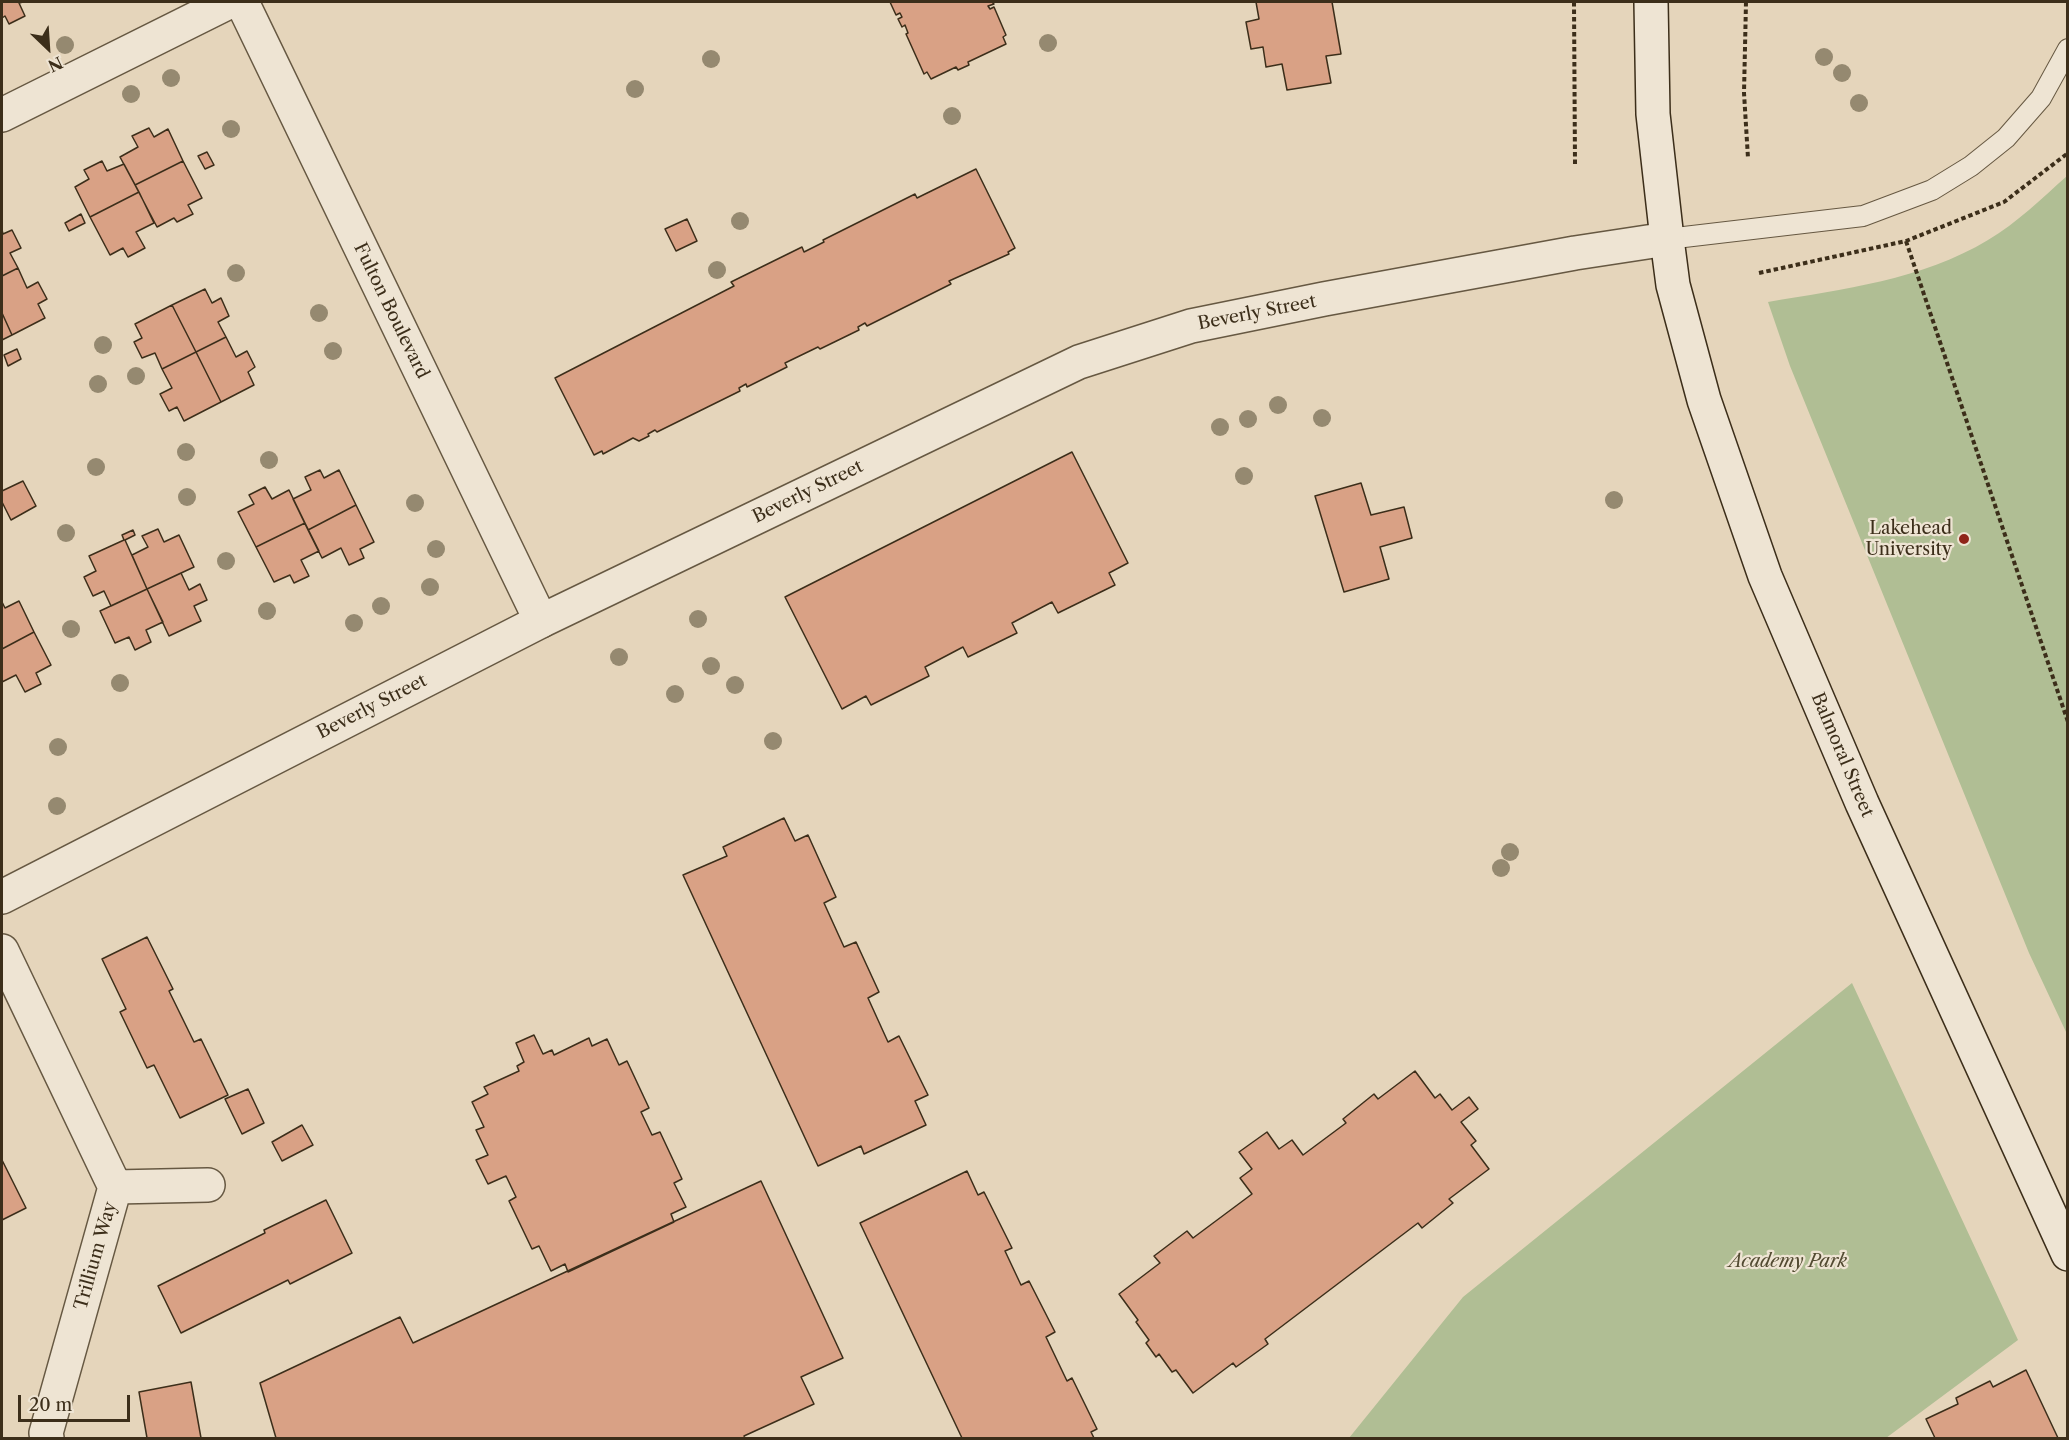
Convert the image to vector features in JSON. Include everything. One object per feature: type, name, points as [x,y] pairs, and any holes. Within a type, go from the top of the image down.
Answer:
[{"type":"street","points":[[2,115],[229,2]]},
{"type":"street","name":"Fulton Boulevard","points":[[242,2],[541,621]]},
{"type":"street","name":"Balmoral Street","points":[[1652,2],[1653,114],[1673,285],[1704,400],[1765,576],[1862,802],[2067,1254]]},
{"type":"street","name":"Beverly Street","points":[[2,897],[541,621],[1079,362],[1191,326],[1302,303],[1575,253],[1667,239]]},
{"type":"street","name":"Trillium Way","points":[[2,951],[115,1187],[42,1437]]},
{"type":"street","points":[[115,1187],[208,1185]]},
{"type":"lane","points":[[1667,239],[1863,216],[1932,190],[1971,165],[2006,138],[2041,98],[2067,49]]},
{"type":"path","points":[[1574,2],[1575,164]]},
{"type":"path","points":[[1746,2],[1744,93],[1748,158]]},
{"type":"path","points":[[1906,241],[2067,722]]},
{"type":"green space","points":[[2067,176],[2067,1034],[2029,953],[1790,366],[1768,302],[1881,281],[1909,274],[1963,254],[2009,226]]},
{"type":"green space","name":"Academy Park","points":[[1852,983],[2018,1340],[1886,1438],[1349,1438],[1463,1297]]},
{"type":"building","points":[[2,2],[23,2],[19,3],[25,16],[9,24],[5,16],[2,18]]},
{"type":"building","points":[[890,2],[992,2],[994,4],[988,6],[990,9],[994,7],[1006,35],[1003,37],[1006,44],[968,62],[969,65],[958,70],[956,67],[931,79],[927,72],[924,74],[906,34],[908,33],[905,25],[902,27],[898,19],[902,17],[900,13],[896,15]]},
{"type":"building","points":[[1256,2],[1332,2],[1341,54],[1326,56],[1331,83],[1287,90],[1282,64],[1266,67],[1263,47],[1251,49],[1246,22],[1259,19]]},
{"type":"building","points":[[149,128],[154,137],[168,129],[183,161],[135,185],[120,157],[138,147],[132,136]]},
{"type":"building","points":[[207,152],[214,165],[205,169],[198,156]]},
{"type":"building","points":[[102,161],[107,171],[124,164],[139,192],[90,217],[75,187],[89,179],[84,170]]},
{"type":"building","points":[[183,161],[202,198],[188,205],[193,214],[177,222],[174,218],[157,227],[135,185]]},
{"type":"building","points":[[976,169],[1015,248],[1008,252],[1009,254],[949,281],[951,284],[867,326],[865,323],[858,327],[859,330],[820,349],[818,347],[785,363],[787,367],[747,387],[746,384],[739,388],[740,391],[657,432],[655,430],[639,441],[633,438],[603,454],[602,451],[594,455],[555,378],[734,286],[731,282],[802,247],[804,252],[824,242],[823,240],[915,194],[917,198]]},
{"type":"building","points":[[139,192],[154,223],[136,232],[145,248],[128,257],[123,248],[110,255],[90,217]]},
{"type":"building","points":[[81,214],[85,223],[69,231],[65,223]]},
{"type":"building","points":[[687,219],[697,241],[676,251],[665,229]]},
{"type":"building","points":[[2,230],[3,234],[12,230],[21,248],[10,253],[18,268],[2,276]]},
{"type":"building","points":[[18,268],[27,288],[38,282],[47,299],[38,304],[45,318],[12,335],[2,313],[2,276]]},
{"type":"building","points":[[205,289],[212,303],[221,298],[229,316],[218,322],[226,337],[196,352],[172,305]]},
{"type":"building","points":[[172,305],[196,352],[162,369],[155,353],[142,358],[134,342],[142,338],[135,324]]},
{"type":"building","points":[[2,313],[12,335],[2,340]]},
{"type":"building","points":[[226,337],[236,357],[247,351],[255,367],[248,372],[254,385],[221,402],[196,352]]},
{"type":"building","points":[[17,349],[21,359],[8,366],[4,355]]},
{"type":"building","points":[[196,352],[221,402],[184,421],[177,407],[169,411],[160,394],[172,388],[162,369]]},
{"type":"building","points":[[1072,452],[1128,563],[1109,573],[1115,585],[1058,613],[1052,602],[1012,623],[1017,633],[968,657],[963,647],[925,667],[929,676],[871,705],[866,696],[842,709],[785,597]]},
{"type":"building","points":[[320,470],[324,478],[339,470],[356,505],[308,530],[293,499],[311,490],[305,477]]},
{"type":"building","points":[[23,481],[36,506],[11,520],[2,502],[2,491]]},
{"type":"building","points":[[1361,483],[1371,515],[1404,507],[1412,538],[1380,547],[1389,579],[1344,592],[1315,496]]},
{"type":"building","points":[[265,487],[272,499],[289,490],[305,523],[256,547],[238,512],[254,504],[249,495]]},
{"type":"building","points":[[356,505],[374,542],[360,549],[364,558],[349,565],[341,548],[322,558],[308,530]]},
{"type":"building","points":[[305,523],[319,551],[301,560],[309,576],[294,583],[290,575],[274,582],[256,547]]},
{"type":"building","points":[[158,529],[164,542],[179,535],[194,567],[147,589],[132,555],[148,547],[142,536]]},
{"type":"building","points":[[133,530],[135,535],[125,540],[147,589],[111,606],[104,591],[93,596],[84,577],[96,571],[89,556],[124,540],[122,535]]},
{"type":"building","points":[[181,573],[189,590],[200,584],[207,600],[194,606],[201,621],[169,636],[147,589]]},
{"type":"building","points":[[147,589],[163,622],[146,630],[151,642],[135,650],[129,637],[115,643],[100,611]]},
{"type":"building","points":[[19,601],[34,632],[2,649],[2,602],[5,608]]},
{"type":"building","points":[[34,632],[51,665],[36,673],[41,684],[25,692],[16,675],[2,682],[2,649]]},
{"type":"building","points":[[784,818],[795,841],[808,835],[836,897],[824,903],[844,947],[856,942],[879,992],[868,998],[888,1042],[899,1036],[928,1095],[915,1101],[926,1125],[864,1154],[861,1146],[818,1166],[683,875],[727,856],[723,847]]},
{"type":"building","points":[[147,937],[173,989],[169,991],[194,1042],[201,1039],[228,1095],[180,1118],[154,1065],[147,1068],[120,1012],[126,1009],[102,959]]},
{"type":"building","points":[[534,1035],[543,1054],[552,1050],[554,1055],[589,1038],[592,1046],[607,1039],[619,1065],[627,1061],[649,1108],[641,1112],[652,1135],[660,1132],[682,1179],[674,1183],[686,1207],[671,1214],[674,1222],[568,1272],[565,1264],[551,1271],[539,1246],[532,1249],[509,1201],[516,1197],[506,1176],[488,1184],[476,1160],[488,1155],[476,1130],[484,1127],[472,1102],[488,1094],[484,1087],[519,1071],[517,1066],[524,1062],[516,1043]]},
{"type":"building","points":[[1415,1071],[1435,1098],[1440,1094],[1452,1110],[1469,1097],[1478,1109],[1461,1122],[1476,1141],[1471,1145],[1489,1169],[1449,1199],[1453,1203],[1422,1228],[1418,1223],[1265,1339],[1268,1344],[1236,1367],[1233,1363],[1193,1393],[1176,1370],[1172,1372],[1159,1354],[1156,1357],[1146,1343],[1149,1340],[1136,1322],[1138,1320],[1119,1294],[1160,1263],[1154,1256],[1187,1231],[1193,1238],[1252,1194],[1240,1178],[1252,1169],[1239,1152],[1267,1132],[1279,1149],[1292,1140],[1303,1155],[1346,1123],[1343,1119],[1374,1094],[1378,1099]]},
{"type":"building","points":[[248,1089],[264,1123],[242,1134],[225,1099]]},
{"type":"building","points":[[302,1125],[313,1145],[282,1161],[272,1142]]},
{"type":"building","points":[[2,1160],[26,1208],[2,1220]]},
{"type":"building","points":[[967,1171],[978,1195],[984,1192],[1012,1248],[1005,1251],[1021,1285],[1029,1281],[1055,1332],[1046,1337],[1067,1381],[1072,1378],[1097,1429],[1091,1432],[1094,1438],[962,1438],[860,1223]]},
{"type":"building","points":[[761,1181],[843,1358],[801,1377],[814,1404],[744,1436],[745,1438],[276,1438],[260,1383],[400,1317],[413,1343]]},
{"type":"building","points":[[326,1200],[352,1253],[290,1284],[288,1280],[181,1333],[158,1286]]},
{"type":"building","points":[[2026,1370],[2058,1438],[1935,1438],[1926,1419],[1958,1404],[1956,1398],[1990,1381],[1993,1387]]},
{"type":"building","points":[[191,1382],[201,1438],[147,1438],[139,1392]]},
{"type":"place","name":"Lakehead University","points":[[1964,539]]}]
